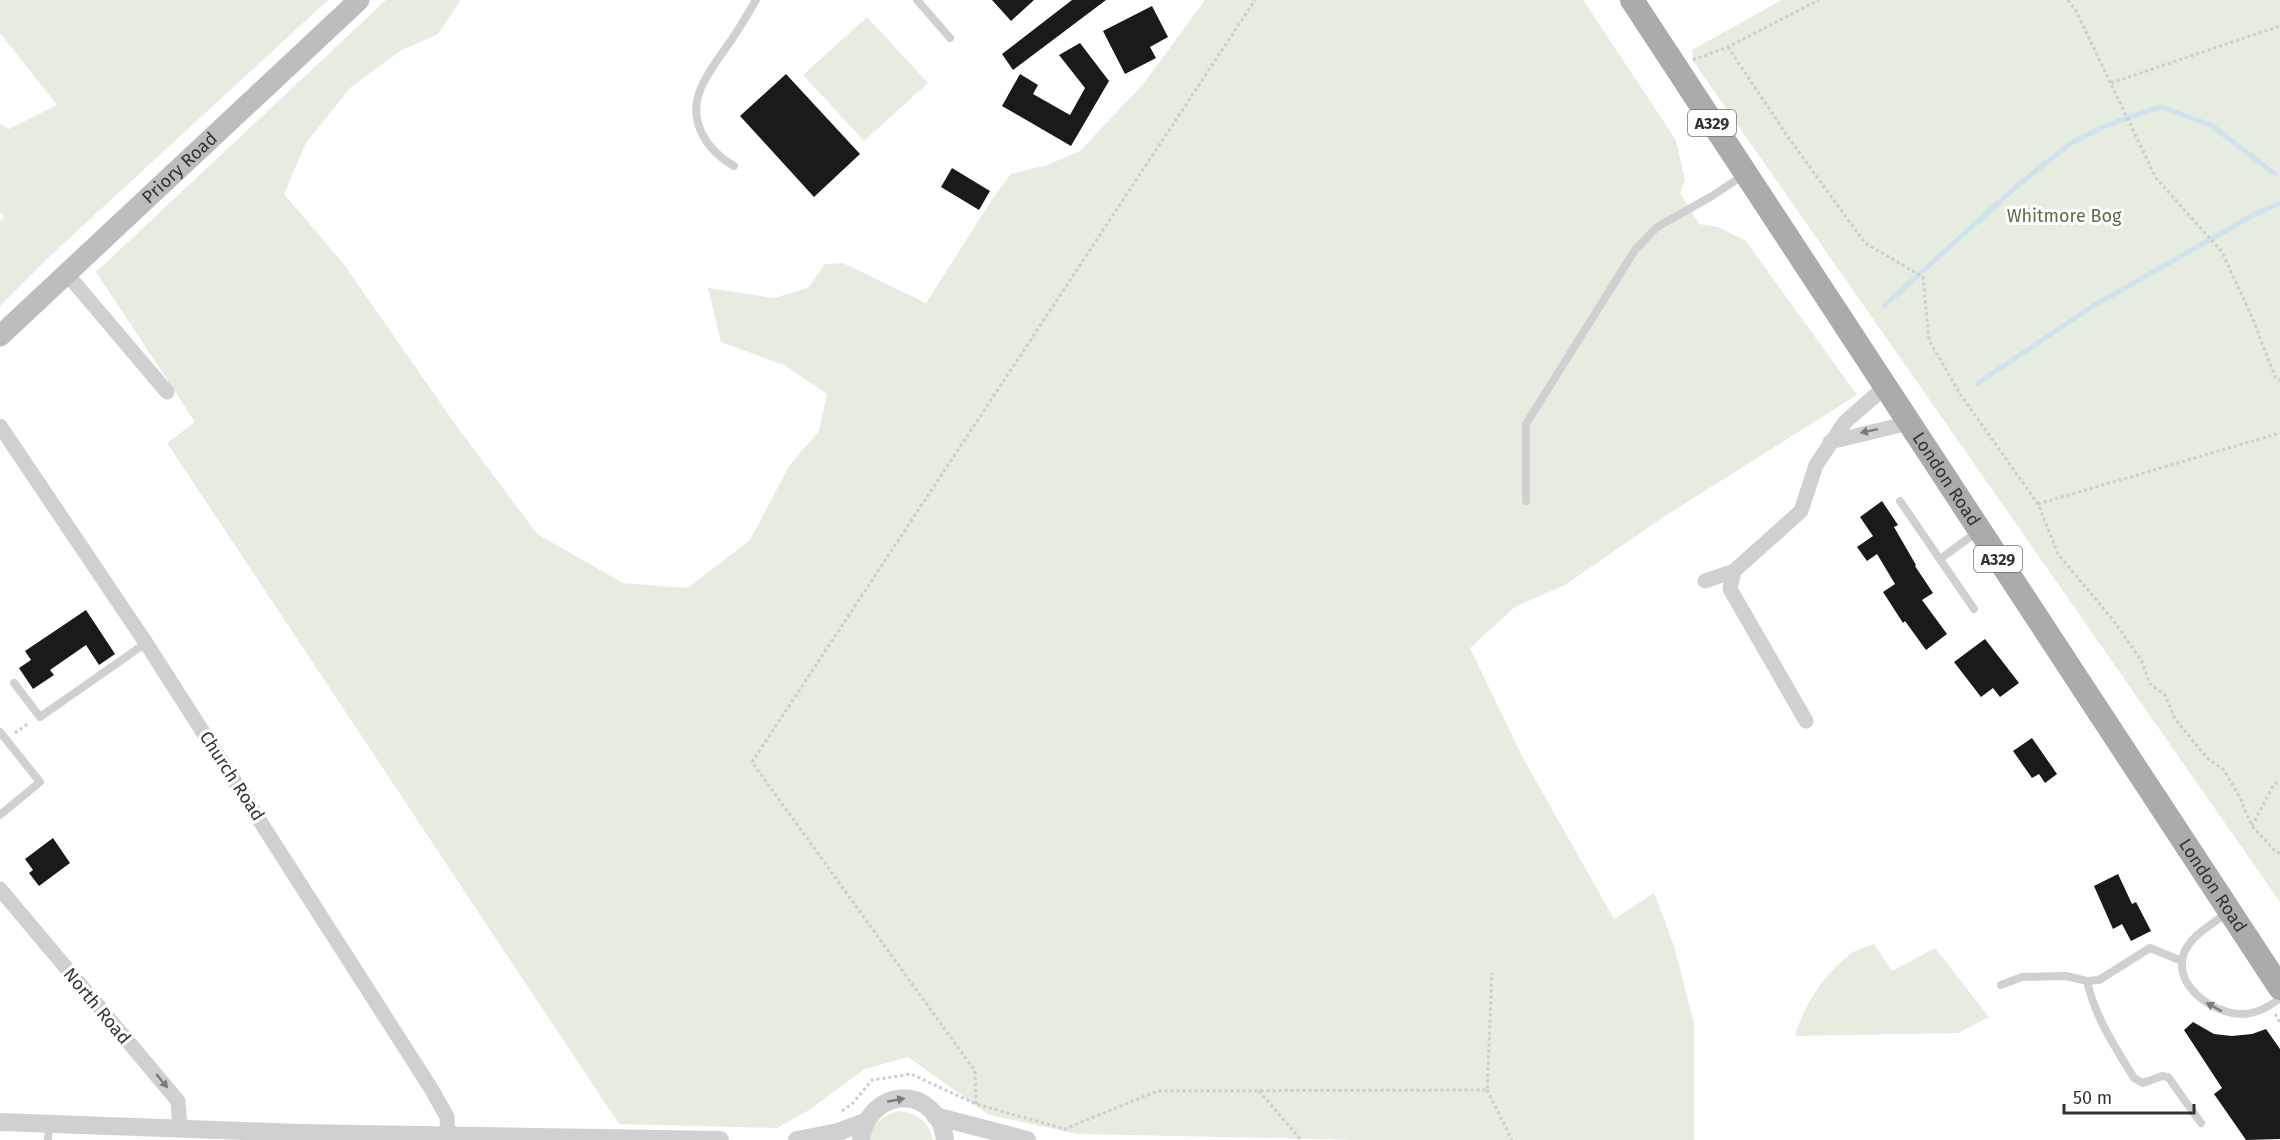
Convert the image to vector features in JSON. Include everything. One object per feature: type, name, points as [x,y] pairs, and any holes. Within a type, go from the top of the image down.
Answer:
[{"type":"main road","name":"Priory Road","points":[[0,336],[359,0]]},
{"type":"main road","name":"London Road","points":[[1632,0],[2280,988]]},
{"type":"street","points":[[67,274],[167,392]]},
{"type":"street","points":[[1705,581],[1734,571],[1801,511],[1816,465],[1830,441],[1845,422],[1885,387]]},
{"type":"street","points":[[1830,441],[1909,423]]},
{"type":"street","name":"Church Road","points":[[0,426],[146,643],[428,1083],[447,1117],[448,1137]]},
{"type":"street","points":[[1734,571],[1730,590],[1806,721]]},
{"type":"street","name":"North Road","points":[[0,889],[178,1101],[180,1128]]},
{"type":"street","points":[[798,1140],[838,1132],[863,1131],[868,1116],[878,1106],[898,1098],[921,1103],[928,1107],[941,1122],[945,1140]]},
{"type":"street","points":[[935,1116],[974,1125],[1000,1135],[1027,1140]]},
{"type":"street","points":[[0,1122],[48,1132],[180,1128],[448,1137],[720,1140]]},
{"type":"lane","points":[[734,166],[725,161],[703,138],[699,126],[697,104],[701,87],[756,0]]},
{"type":"lane","points":[[917,0],[950,38]]},
{"type":"lane","points":[[1526,501],[1526,424],[1635,250],[1657,227],[1712,196],[1745,174]]},
{"type":"lane","points":[[1900,501],[1974,609]]},
{"type":"lane","points":[[1940,559],[1979,530]]},
{"type":"lane","points":[[14,683],[40,717],[146,643]]},
{"type":"lane","points":[[0,815],[40,782],[3,735]]},
{"type":"lane","points":[[2229,911],[2193,939],[2185,951],[2182,970],[2188,983],[2197,995],[2211,1007],[2221,1011],[2243,1014],[2258,1012],[2270,1007],[2280,999]]},
{"type":"lane","points":[[2001,985],[2022,977],[2066,976],[2087,981],[2098,980],[2150,948],[2182,961]]},
{"type":"lane","points":[[2087,981],[2099,1019],[2134,1078],[2143,1083],[2162,1076],[2168,1077],[2201,1123]]},
{"type":"path","points":[[1255,0],[752,762],[975,1071],[976,1104],[1065,1129],[1157,1091],[1487,1089]]},
{"type":"path","points":[[1678,72],[1703,55],[1728,47],[1818,0]]},
{"type":"path","points":[[2068,0],[2076,11],[2156,178],[2222,252],[2252,317],[2276,379],[2280,380]]},
{"type":"path","points":[[2111,83],[2280,26]]},
{"type":"path","points":[[1728,47],[1788,137],[1865,243],[1923,277],[1929,340],[1960,394],[2038,504],[2058,554],[2113,620],[2141,660],[2150,684],[2165,695],[2175,718],[2207,758],[2224,770],[2252,826],[2276,852],[2280,853]]},
{"type":"path","points":[[2038,504],[2280,433]]},
{"type":"path","points":[[3,735],[40,717]]},
{"type":"path","points":[[2252,826],[2274,784],[2280,781]]},
{"type":"path","points":[[1492,973],[1487,1089],[1512,1140]]},
{"type":"path","points":[[1258,1090],[1301,1140]]},
{"type":"green space","points":[[0,0],[328,0],[49,257],[0,306],[0,221],[4,217],[0,212],[0,124],[9,129],[57,105],[0,33]]},
{"type":"green space","points":[[386,0],[461,0],[438,34],[400,51],[350,88],[306,143],[284,194],[343,263],[453,421],[537,534],[623,583],[688,588],[750,540],[789,466],[819,431],[827,394],[784,365],[721,342],[708,288],[774,298],[808,288],[825,264],[843,263],[926,303],[995,195],[1011,174],[1047,165],[1080,151],[1144,83],[1205,0],[1583,0],[1676,140],[1685,180],[1680,193],[1699,224],[1718,227],[1746,241],[1857,395],[1662,518],[1565,585],[1515,607],[1470,648],[1523,758],[1614,919],[1654,893],[1674,946],[1694,1024],[1694,1140],[1361,1140],[1078,1134],[989,1115],[908,1057],[865,1069],[806,1112],[777,1128],[619,1124],[167,443],[195,422],[96,272]]},
{"type":"green space","name":"Whitmore Bog","points":[[1782,0],[2280,0],[2280,902],[1693,61],[1692,50]]},
{"type":"green space","points":[[867,17],[928,83],[864,141],[803,75]]},
{"type":"green space","points":[[1874,944],[1892,971],[1935,948],[1989,1017],[1958,1033],[1795,1036],[1810,1001],[1833,969],[1852,953]]},
{"type":"green space","points":[[899,1111],[917,1116],[929,1128],[933,1140],[869,1140],[873,1129],[880,1121]]},
{"type":"building","points":[[992,0],[1034,0],[1011,21]]},
{"type":"building","points":[[1072,0],[1106,0],[1013,70],[1002,54]]},
{"type":"building","points":[[1152,6],[1168,37],[1150,47],[1156,58],[1125,74],[1103,31]]},
{"type":"building","points":[[1080,43],[1109,81],[1071,146],[1002,106],[1020,74],[1038,85],[1033,94],[1070,115],[1085,88],[1059,55]]},
{"type":"building","points":[[786,74],[860,154],[814,197],[740,116]]},
{"type":"building","points":[[952,168],[990,191],[979,210],[941,187]]},
{"type":"building","points":[[1882,501],[1898,525],[1894,527],[1915,566],[1933,593],[1922,600],[1947,634],[1926,650],[1905,621],[1903,623],[1883,592],[1895,584],[1877,554],[1867,561],[1857,547],[1873,536],[1860,517]]},
{"type":"building","points":[[86,610],[115,654],[99,665],[86,645],[50,670],[54,675],[33,689],[19,668],[31,660],[25,651]]},
{"type":"building","points":[[1985,639],[2019,683],[2000,697],[1993,688],[1981,697],[1954,662]]},
{"type":"building","points":[[2032,738],[2057,774],[2045,783],[2039,774],[2032,778],[2013,751]]},
{"type":"building","points":[[53,838],[70,863],[39,886],[29,873],[33,870],[25,859]]},
{"type":"building","points":[[2118,874],[2132,904],[2136,902],[2151,931],[2131,941],[2122,924],[2113,929],[2094,886]]},
{"type":"building","points":[[2193,1022],[2214,1034],[2232,1036],[2252,1034],[2266,1029],[2280,1049],[2280,1139],[2246,1140],[2214,1094],[2222,1088],[2184,1030]]},
{"type":"waterway","points":[[1884,306],[2017,186],[2071,143],[2127,118],[2161,107],[2211,125],[2275,174]]},
{"type":"waterway","points":[[1978,383],[2093,306],[2257,213],[2280,203]]}]
